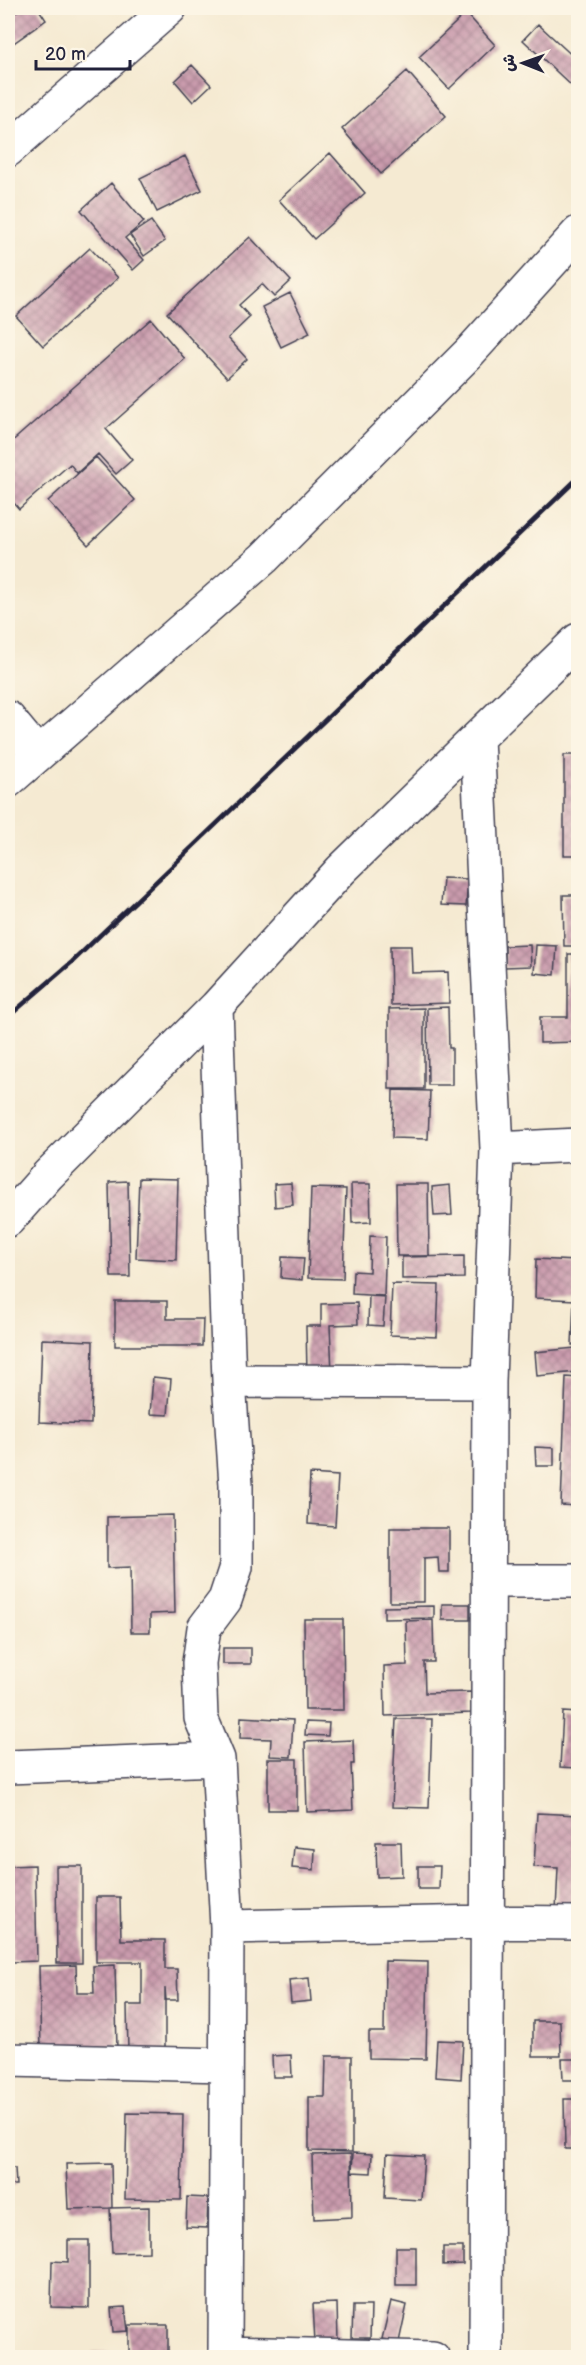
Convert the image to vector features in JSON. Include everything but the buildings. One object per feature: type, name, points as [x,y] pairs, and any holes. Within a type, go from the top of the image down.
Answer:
[{"type":"street","points":[[8,150],[170,8]]},
{"type":"street","points":[[8,781],[37,753],[264,558],[468,354],[579,233]]},
{"type":"street","points":[[8,1220],[48,1175],[216,1007],[340,870],[579,640]]},
{"type":"street","points":[[8,718],[37,753]]},
{"type":"street","points":[[477,738],[497,1149],[489,1382],[486,2358]]},
{"type":"street","points":[[216,1007],[229,1381],[236,1485],[236,1567],[225,1600],[204,1628],[199,1663],[201,1718],[218,1759],[227,1927],[225,2356],[433,2358]]},
{"type":"street","points":[[497,1149],[579,1145]]},
{"type":"street","points":[[229,1381],[489,1382]]},
{"type":"street","points":[[488,1581],[579,1581]]},
{"type":"street","points":[[8,1767],[218,1759]]},
{"type":"street","points":[[227,1927],[489,1922],[579,1923]]},
{"type":"street","points":[[8,2060],[226,2065]]},
{"type":"railway","points":[[8,1017],[72,962],[578,478]]}]
